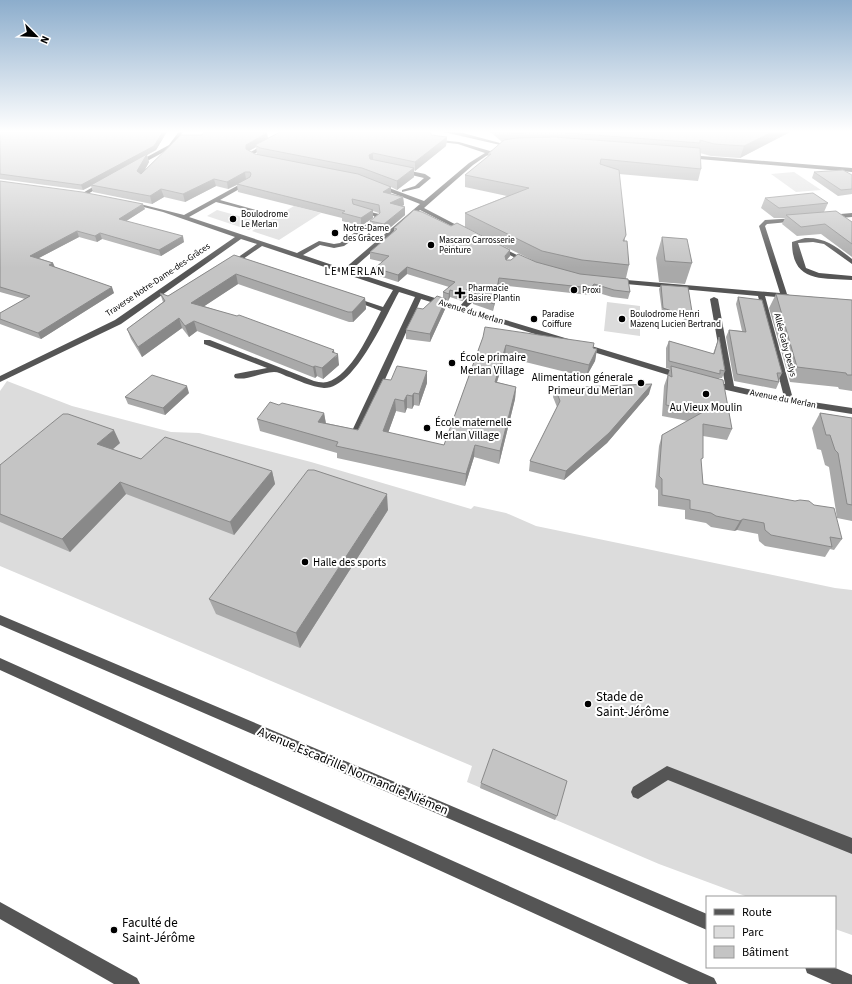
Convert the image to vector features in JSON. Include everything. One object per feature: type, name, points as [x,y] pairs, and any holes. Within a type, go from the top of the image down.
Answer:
[{"type":"street","points":[[425,176],[428,178],[417,187],[400,189],[374,183],[400,189],[423,206],[474,235]]},
{"type":"street","points":[[345,272],[458,176]]},
{"type":"street","points":[[97,196],[80,193],[108,180]]},
{"type":"street","points":[[183,218],[249,182]]},
{"type":"street","points":[[215,200],[265,214]]},
{"type":"street","name":"Avenue du Merlan","points":[[124,201],[144,205],[397,289],[687,378]]},
{"type":"street","points":[[297,256],[319,243],[334,246],[342,244],[378,219],[378,215],[356,209]]},
{"type":"street","points":[[820,218],[852,215]]},
{"type":"street","points":[[784,296],[762,226],[765,222],[804,219]]},
{"type":"street","name":"Traverse Notre-Dame-des-Grâces","points":[[0,379],[118,322],[239,237]]},
{"type":"street","points":[[852,262],[822,240],[814,239],[795,242],[803,269],[806,272],[813,275],[852,278]]},
{"type":"street","points":[[253,265],[240,260],[240,258],[261,244]]},
{"type":"street","points":[[491,244],[514,258],[532,264]]},
{"type":"street","points":[[604,281],[799,297]]},
{"type":"street","points":[[208,342],[312,384],[327,385],[341,379],[356,363],[397,289]]},
{"type":"street","name":"Allée Gaby Deslys","points":[[761,294],[789,401]]},
{"type":"street","points":[[356,434],[419,296]]},
{"type":"street","points":[[348,297],[385,310]]},
{"type":"street","points":[[714,299],[730,389]]},
{"type":"street","points":[[461,309],[471,300]]},
{"type":"street","points":[[238,376],[276,369]]},
{"type":"street","name":"Avenue du Merlan","points":[[701,381],[730,389],[789,401],[852,411]]},
{"type":"street","name":"Avenue Escadrille Normandie-Niémen","points":[[0,620],[706,922]]},
{"type":"street","points":[[0,664],[708,984]]},
{"type":"street","points":[[638,792],[667,774],[852,846]]},
{"type":"street","points":[[0,910],[131,984]]},
{"type":"street","points":[[815,968],[852,984]]},
{"type":"green space","points":[[774,176],[800,176],[821,190],[796,192]]},
{"type":"green space","points":[[294,206],[321,213],[279,240],[252,231]]},
{"type":"green space","name":"Boulodrome Le Merlan","points":[[217,210],[261,222],[249,230],[207,216]]},
{"type":"green space","name":"Boulodrome Henri Mazenq Lucien Bertrand","points":[[607,302],[640,306],[640,336],[604,331]]},
{"type":"green space","name":"Stade de Saint-Jérôme","points":[[7,381],[72,406],[171,432],[199,433],[311,462],[471,509],[474,506],[506,513],[536,526],[835,588],[852,590],[852,935],[836,929],[836,896],[745,896],[659,864],[467,782],[472,766],[0,566],[0,391]]},
{"type":"building","points":[[14,176],[98,176],[81,185]]},
{"type":"building","points":[[107,176],[238,176],[227,182],[214,179],[183,194],[161,189],[150,196],[91,185]]},
{"type":"building","points":[[363,176],[391,187],[383,192],[403,197],[390,203],[405,207],[384,224],[370,221],[380,213],[379,205],[352,199],[353,204],[373,210],[361,218],[342,213],[345,211],[237,184],[250,177]]},
{"type":"building","points":[[383,176],[404,176],[397,181]]},
{"type":"building","points":[[470,176],[620,176],[626,235],[623,241],[627,241],[629,265],[582,260],[542,251],[465,213],[529,188]]},
{"type":"building","points":[[820,176],[852,176],[852,189],[841,190]]},
{"type":"building","points":[[0,181],[82,192],[143,204],[119,219],[183,236],[159,250],[100,233],[95,236],[77,231],[30,256],[53,263],[49,265],[112,287],[38,333],[0,319],[0,313],[30,296],[0,287]]},
{"type":"building","points":[[813,193],[828,203],[779,208],[765,198]]},
{"type":"building","points":[[414,210],[422,212],[451,226],[457,223],[510,250],[505,256],[506,260],[511,260],[518,254],[536,262],[580,274],[628,279],[630,292],[614,290],[594,284],[591,288],[499,278],[494,304],[473,297],[476,294],[474,288],[467,289],[463,294],[450,290],[449,294],[443,292],[455,282],[407,267],[398,275],[375,268],[389,256],[370,252],[397,229],[394,228]]},
{"type":"building","points":[[836,211],[852,222],[852,244],[825,224],[801,227],[786,215]]},
{"type":"building","points":[[662,237],[687,239],[692,263],[665,261]]},
{"type":"building","points":[[234,255],[365,298],[352,312],[348,312],[236,274],[191,303],[237,316],[239,315],[334,350],[332,352],[338,354],[322,368],[315,366],[313,367],[194,321],[185,326],[179,318],[138,347],[127,329],[165,301],[160,293],[168,296]]},
{"type":"building","points":[[661,285],[688,287],[693,318],[663,308]]},
{"type":"building","points":[[776,294],[852,300],[852,375],[797,367]]},
{"type":"building","points":[[437,296],[446,299],[430,334],[406,330],[417,308],[423,309]]},
{"type":"building","points":[[738,297],[762,300],[782,373],[777,373],[779,382],[737,374],[729,330],[746,332]]},
{"type":"building","points":[[485,327],[594,343],[593,348],[597,349],[589,365],[506,345],[495,382],[516,387],[500,451],[475,445],[466,474],[336,446],[338,442],[257,419],[270,402],[279,405],[282,403],[324,413],[318,422],[358,430],[383,379],[391,380],[397,366],[427,371],[419,394],[414,393],[412,396],[407,395],[404,401],[395,399],[383,431],[444,445],[483,337]]},
{"type":"building","points":[[719,337],[725,371],[720,370],[720,374],[669,361],[669,341],[714,354]]},
{"type":"building","points":[[671,366],[723,380],[732,429],[703,424],[703,458],[701,459],[703,484],[795,501],[809,501],[814,505],[834,508],[842,539],[830,537],[832,547],[771,535],[765,530],[764,523],[743,519],[740,521],[690,509],[690,500],[662,495],[662,479],[659,476],[662,435],[703,412],[666,405],[668,375],[672,377]]},
{"type":"building","points":[[152,375],[187,386],[163,408],[125,397]]},
{"type":"building","points":[[652,384],[609,433],[566,471],[530,461],[560,401],[555,388]]},
{"type":"building","points":[[820,413],[852,418],[852,505],[847,504],[838,453],[835,450],[830,435],[826,435]]},
{"type":"building","points":[[63,414],[68,414],[114,430],[97,444],[141,459],[165,437],[272,471],[230,522],[120,482],[62,539],[0,514],[0,465]]},
{"type":"building","name":"Halle des sports","points":[[308,470],[314,470],[387,494],[296,633],[209,599]]},
{"type":"building","points":[[493,749],[567,781],[557,816],[481,783]]},
{"type":"place","name":"Boulodrome Le Merlan","points":[[233,219]]},
{"type":"place","name":"Notre-Dame des Grâces","points":[[335,233]]},
{"type":"place","name":"Mascaro Carrosserie Peinture","points":[[431,245]]},
{"type":"place","name":"Proxi","points":[[574,290]]},
{"type":"place","name":"Pharmacie Basire Plantin","points":[[460,293]]},
{"type":"place","name":"Paradise Coiffure","points":[[534,319]]},
{"type":"place","name":"Boulodrome Henri Mazenq Lucien Bertrand","points":[[622,319]]},
{"type":"place","name":"École primaire Merlan Village","points":[[452,363]]},
{"type":"place","name":"Alimentation génerale Primeur du Merlan","points":[[641,383]]},
{"type":"place","name":"Au Vieux Moulin","points":[[706,394]]},
{"type":"place","name":"École maternelle Merlan Village","points":[[427,428]]},
{"type":"place","name":"Halle des sports","points":[[305,562]]},
{"type":"place","name":"Stade de Saint-Jérôme","points":[[588,704]]},
{"type":"place","name":"Faculté de Saint-Jérôme","points":[[114,930]]},
{"type":"district","name":"LE MERLAN","points":[[355,271]]}]
